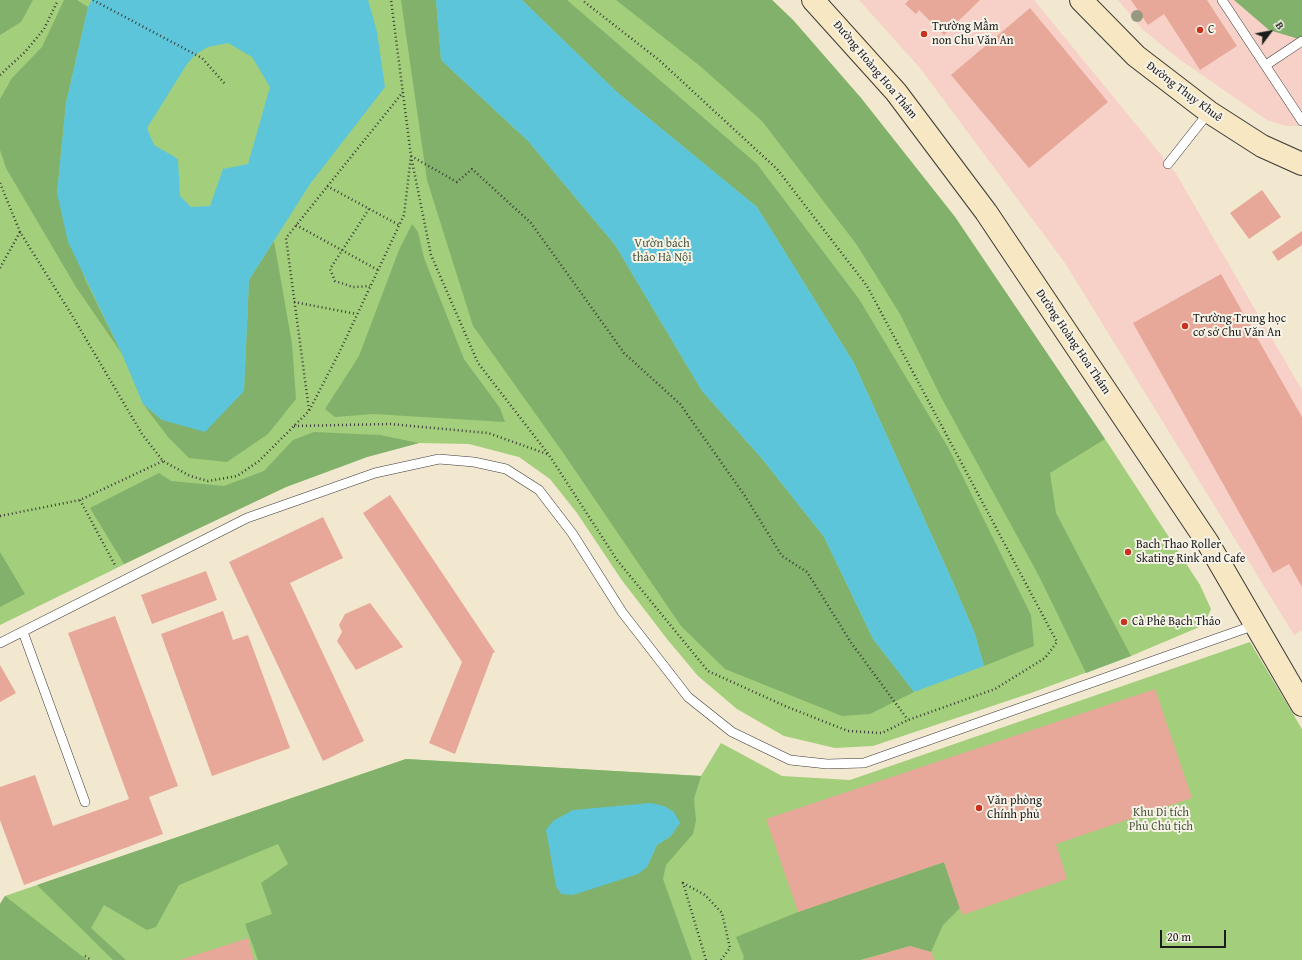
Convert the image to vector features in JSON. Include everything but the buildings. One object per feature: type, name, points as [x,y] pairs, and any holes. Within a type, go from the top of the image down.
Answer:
[{"type":"main road","name":"Đường Hoàng Hoa Thám","points":[[813,0],[896,92],[986,212],[1208,543],[1302,705]]},
{"type":"main road","name":"Đường Thụy Khuê","points":[[1081,0],[1136,56],[1209,112],[1262,146],[1302,164]]},
{"type":"lane","points":[[1222,0],[1266,64],[1302,121]]},
{"type":"lane","points":[[1266,64],[1302,41]]},
{"type":"lane","points":[[1168,164],[1209,112]]},
{"type":"lane","points":[[0,643],[247,518],[376,473],[439,459],[474,462],[506,469],[539,490],[572,533],[622,612],[688,697],[732,732],[790,760],[827,764],[864,763],[1255,625]]},
{"type":"lane","points":[[23,632],[85,802]]},
{"type":"path","points":[[0,75],[25,52],[44,29],[58,0]]},
{"type":"path","points":[[93,0],[202,58],[226,85]]},
{"type":"path","points":[[391,0],[411,156],[431,254],[478,363],[549,454],[617,560],[708,671],[785,706],[848,731],[882,733],[908,720],[995,688],[1045,658],[1057,642],[867,286],[777,170],[659,60],[582,0]]},
{"type":"path","points":[[309,411],[286,238],[403,92]]},
{"type":"path","points":[[411,156],[457,182],[472,169],[531,222],[624,353],[680,404],[745,496],[782,556],[807,572],[852,644],[908,720]]},
{"type":"path","points":[[0,182],[20,232],[70,312],[142,434],[163,461],[190,476],[208,481],[237,476],[259,461],[309,411],[404,215],[411,156]]},
{"type":"path","points":[[327,186],[399,225]]},
{"type":"path","points":[[369,209],[330,269],[335,281],[353,287],[370,286]]},
{"type":"path","points":[[296,225],[378,270]]},
{"type":"path","points":[[0,268],[20,232]]},
{"type":"path","points":[[294,302],[357,314]]},
{"type":"path","points":[[294,426],[390,424],[488,433],[549,454]]},
{"type":"path","points":[[0,516],[80,500],[163,461]]},
{"type":"path","points":[[80,500],[124,581]]},
{"type":"path","points":[[706,960],[684,883],[706,895],[722,913],[730,948],[721,960]]},
{"type":"path","points":[[85,956],[91,960]]},
{"type":"shaded area","name":"Trường Trung học cơ sở Chu Văn An","points":[[859,0],[1034,0],[1175,172],[1302,390],[1302,630],[1294,635],[1065,263],[920,68]]},
{"type":"shaded area","points":[[1118,0],[1302,0],[1302,126],[1286,126],[1267,120],[1179,59],[1142,29]]},
{"type":"green space","name":"Vườn bách thảo Hà Nội","points":[[0,0],[772,0],[793,20],[861,98],[955,217],[1111,448],[1200,585],[1211,609],[1204,625],[1131,656],[1031,693],[873,746],[835,748],[784,736],[737,709],[698,676],[667,639],[621,579],[577,513],[550,479],[519,457],[469,444],[419,443],[367,457],[286,487],[0,625]]},
{"type":"green space","points":[[0,0],[33,0],[21,22],[0,35]]},
{"type":"green space","points":[[64,0],[77,0],[88,7],[66,103],[57,193],[85,279],[122,354],[76,287],[6,168],[0,150],[0,99],[12,78],[42,47]]},
{"type":"green space","points":[[401,0],[436,0],[441,60],[528,141],[615,245],[702,391],[763,460],[824,537],[873,639],[914,692],[870,714],[842,716],[725,669],[681,626],[564,454],[473,326],[427,180]]},
{"type":"green space","points":[[522,0],[567,0],[757,164],[859,299],[949,449],[1031,615],[1034,646],[984,666],[975,634],[952,580],[854,363],[757,207],[618,93]]},
{"type":"green space","points":[[616,0],[772,0],[793,20],[861,98],[955,217],[1105,439],[1050,473],[1056,513],[1131,656],[1086,673],[1039,576],[941,397],[900,314],[857,245],[762,121],[700,66]]},
{"type":"green space","points":[[1234,0],[1302,0],[1302,40],[1269,30]]},
{"type":"green space","points":[[412,224],[418,232],[424,258],[464,359],[500,408],[505,422],[373,414],[335,417],[325,409],[359,356],[399,250]]},
{"type":"green space","points":[[274,241],[292,344],[296,399],[268,434],[227,462],[189,458],[168,437],[143,404],[162,420],[244,391],[249,280]]},
{"type":"green space","points":[[314,432],[380,435],[419,443],[367,457],[286,487],[124,564],[90,508],[159,473],[171,481],[224,486],[264,471],[293,440]]},
{"type":"green space","points":[[0,552],[25,594],[0,607]]},
{"type":"green space","name":"Khu Di tích Phủ Chủ tịch","points":[[1250,642],[1302,729],[1302,960],[0,960],[0,904],[5,896],[406,759],[701,776],[721,743],[782,776],[850,780]]},
{"type":"green space","points":[[406,759],[701,776],[694,799],[696,820],[693,834],[666,865],[663,879],[692,960],[258,960],[245,924],[272,914],[261,883],[288,864],[278,844],[179,885],[156,927],[147,930],[104,905],[91,928],[126,960],[113,960],[37,885]],"holes":[[[664,806],[671,836],[657,845],[647,867]]]},
{"type":"green space","points":[[944,862],[960,908],[943,925],[931,952],[910,946],[860,960],[743,960],[744,957],[736,937],[798,912]]},
{"type":"green space","points":[[5,896],[87,960],[0,960],[0,904]]},
{"type":"water","points":[[92,0],[368,0],[377,32],[385,87],[310,184],[249,280],[244,391],[205,432],[162,420],[143,404],[122,354],[68,242],[57,193],[66,103],[88,7]],"holes":[[[228,43],[252,57],[270,87],[248,164],[223,169],[210,206],[191,207],[180,196],[178,159],[154,145],[147,128],[187,64],[196,54],[208,47]]]},
{"type":"water","points":[[436,0],[522,0],[618,93],[757,207],[854,363],[952,580],[975,634],[984,666],[914,692],[873,639],[824,537],[763,460],[702,391],[615,245],[528,141],[441,60]]},
{"type":"water","points":[[651,803],[664,806],[674,812],[680,823],[671,836],[657,845],[647,867],[638,874],[573,895],[561,894],[556,886],[546,830],[553,821],[573,810]]},
{"type":"place","name":"C","points":[[1200,30]]},
{"type":"place","name":"Trường Mầm non Chu Văn An","points":[[924,34]]},
{"type":"place","name":"Trường Trung học cơ sở Chu Văn An","points":[[1185,326]]},
{"type":"place","name":"Bach Thao Roller Skating Rink and Cafe","points":[[1128,552]]},
{"type":"place","name":"Cà Phê Bạch Thảo","points":[[1124,622]]},
{"type":"place","name":"Văn phòng Chính phủ","points":[[979,808]]}]
